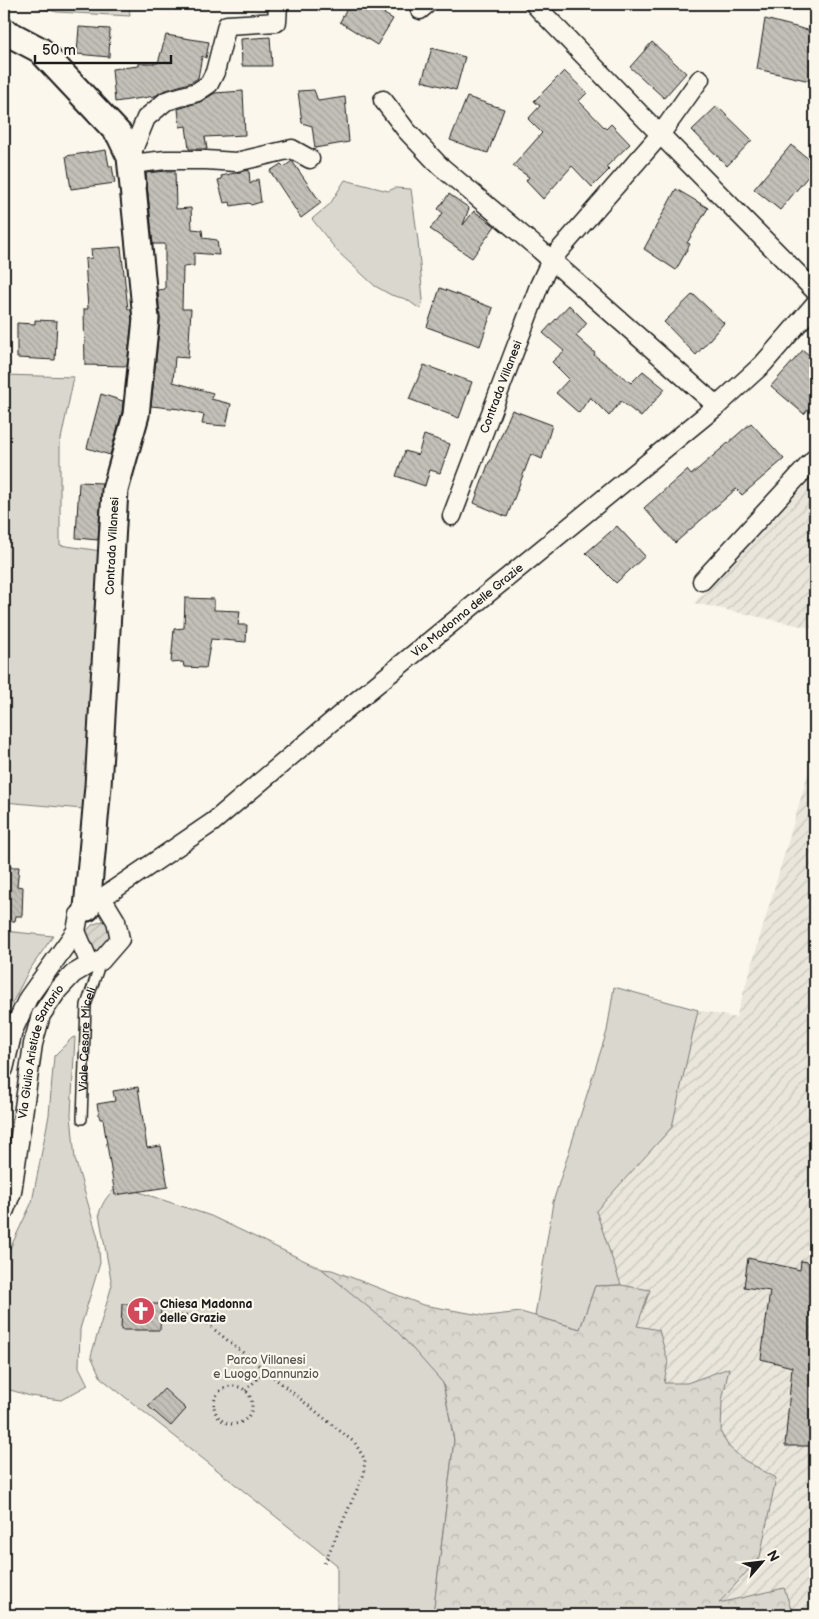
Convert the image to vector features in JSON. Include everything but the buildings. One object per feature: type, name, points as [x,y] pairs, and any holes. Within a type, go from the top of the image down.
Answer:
[{"type":"street","name":"Contrada Villanesi","points":[[130,160],[146,118],[166,101],[196,92],[209,84],[227,25],[277,22],[278,4]]},
{"type":"street","points":[[534,4],[815,291]]},
{"type":"street","name":"Contrada Villanesi","points":[[4,31],[40,50],[119,134],[130,160],[146,319],[136,415],[115,490],[98,786],[95,903]]},
{"type":"street","name":"Contrada Villanesi","points":[[452,516],[539,286],[551,260],[660,134],[700,79]]},
{"type":"street","points":[[383,100],[406,130],[439,165],[551,260],[717,406]]},
{"type":"street","points":[[130,160],[236,162],[292,149],[310,159]]},
{"type":"street","name":"Via Madonna delle Grazie","points":[[95,903],[213,822],[357,701],[717,406],[763,364],[815,305]]},
{"type":"street","points":[[702,581],[815,458]]},
{"type":"street","name":"Via Giulio Aristide Sartorio","points":[[4,1069],[4,1061],[13,1031],[28,998],[76,931],[79,915],[95,903],[116,921],[120,939],[95,962],[73,974],[58,990],[41,1015],[33,1044],[12,1192],[4,1212]]},
{"type":"street","points":[[76,931],[95,962]]},
{"type":"lane","name":"Viale Cesare Miceli","points":[[82,1119],[86,1005],[95,962]]},
{"type":"path","points":[[161,1318],[195,1314],[355,1443],[365,1460],[363,1476],[324,1564]]},
{"type":"path","points":[[246,1391],[264,1371]]},
{"type":"path","points":[[229,1386],[246,1391],[252,1402],[247,1418],[237,1424],[231,1424],[220,1419],[216,1414],[214,1403],[219,1392],[229,1386]]},
{"type":"shaded area","points":[[815,472],[815,629],[694,603]]},
{"type":"shaded area","points":[[815,750],[815,1615],[793,1615],[784,1588],[718,1603],[760,1557],[776,1478],[744,1460],[729,1447],[721,1433],[722,1401],[728,1368],[687,1383],[664,1384],[668,1362],[637,1326],[650,1290],[621,1285],[596,1211],[672,1127],[698,1010],[736,1018]]},
{"type":"green space","points":[[23,4],[129,4],[130,16],[57,12]]},
{"type":"green space","points":[[345,180],[388,191],[395,188],[411,189],[423,300],[420,309],[406,299],[391,295],[375,286],[338,252],[312,219],[330,204]]},
{"type":"green space","points":[[4,375],[74,377],[60,444],[60,545],[101,551],[83,809],[4,802]]},
{"type":"green space","points":[[105,920],[114,937],[96,956],[84,934],[92,925]]},
{"type":"green space","points":[[4,931],[53,936],[28,972],[4,1019],[4,984],[7,977],[4,977]]},
{"type":"green space","points":[[614,987],[698,1010],[672,1127],[596,1211],[621,1285],[595,1286],[580,1329],[535,1316],[553,1202],[607,1031]]},
{"type":"green space","points":[[75,1037],[71,1115],[75,1159],[98,1238],[100,1263],[80,1329],[79,1367],[88,1385],[61,1400],[30,1396],[4,1388],[4,1261],[32,1202],[49,1115],[54,1056]]},
{"type":"green space","name":"Parco Villanesi e Luogo Dannunzio","points":[[121,1186],[211,1216],[322,1269],[406,1337],[443,1383],[454,1440],[433,1615],[337,1615],[337,1565],[101,1378],[91,1356],[112,1285],[99,1214],[107,1197]]},
{"type":"green space","points":[[322,1269],[332,1270],[423,1305],[486,1316],[521,1312],[580,1329],[595,1286],[621,1285],[650,1290],[637,1326],[659,1330],[668,1362],[664,1383],[687,1383],[729,1368],[722,1401],[721,1433],[729,1447],[744,1460],[776,1478],[760,1557],[719,1603],[784,1588],[793,1615],[433,1615],[454,1440],[443,1383],[396,1330]]},
{"type":"place","name":"Chiesa Madonna delle Grazie","points":[[141,1311]]}]
